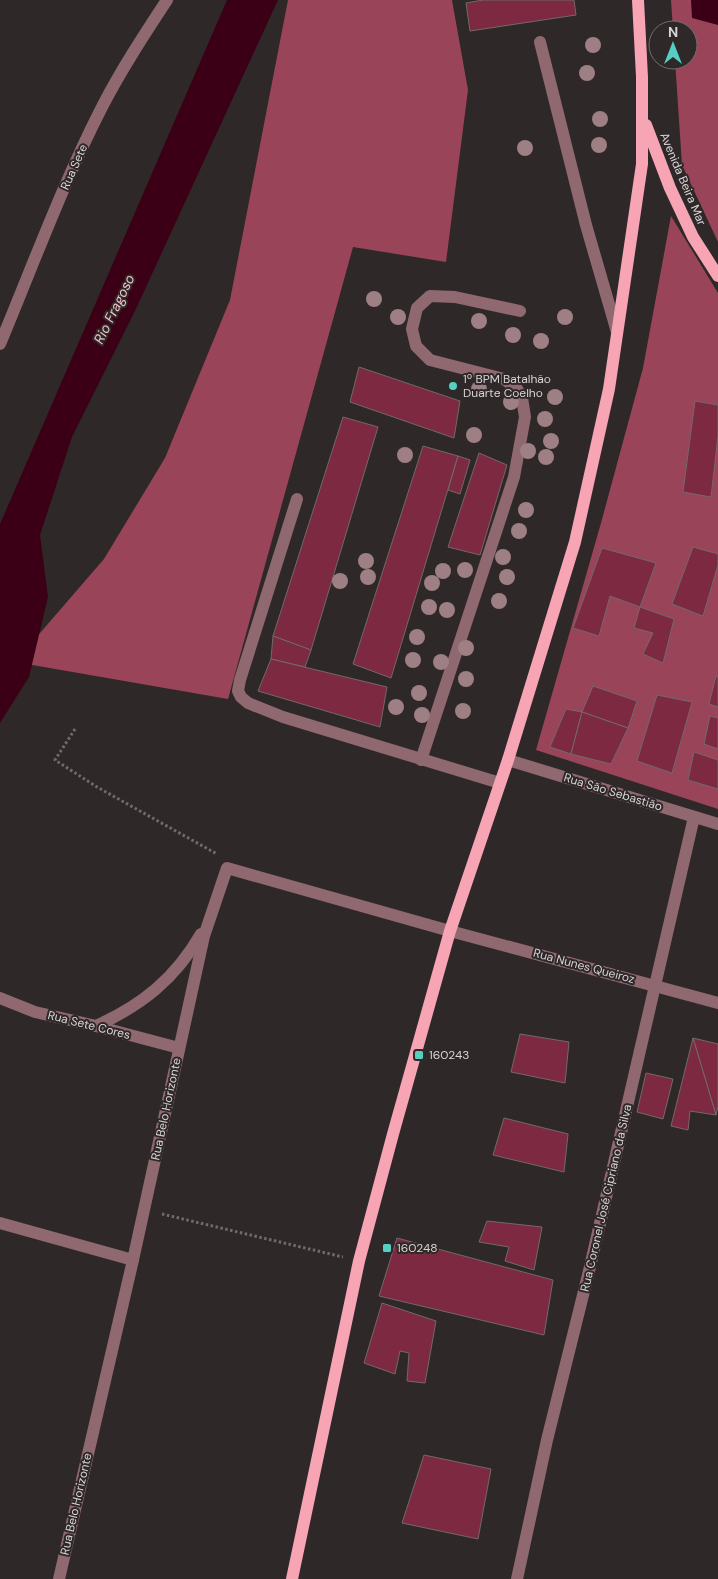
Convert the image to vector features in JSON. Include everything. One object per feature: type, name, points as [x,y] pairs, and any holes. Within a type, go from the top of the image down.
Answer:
[{"type":"main road","points":[[292,1579],[359,1261],[450,931],[508,760],[575,542],[609,389],[642,164],[642,76],[638,0]]},
{"type":"main road","name":"Avenida Beira Mar","points":[[642,117],[670,188],[693,237],[718,276]]},
{"type":"street","name":"Rua Sete","points":[[0,344],[85,142],[131,54],[167,0]]},
{"type":"street","points":[[540,42],[586,225],[618,335]]},
{"type":"street","points":[[421,760],[514,477],[525,417],[522,398],[517,388],[504,379],[430,360],[416,346],[412,329],[417,308],[430,296],[455,297],[520,311]]},
{"type":"street","points":[[297,499],[240,680],[238,691],[241,697],[248,703],[283,717],[500,783]]},
{"type":"street","name":"Rua São Sebastião","points":[[508,760],[718,824]]},
{"type":"street","name":"Rua Coronel José Cipriano da Silva","points":[[517,1579],[547,1440],[589,1271],[694,817]]},
{"type":"street","points":[[227,868],[450,931]]},
{"type":"street","name":"Rua Belo Horizonte","points":[[59,1579],[133,1260],[179,1048],[210,918],[227,868]]},
{"type":"street","points":[[96,1026],[120,1015],[143,1001],[163,984],[181,964],[210,918]]},
{"type":"street","name":"Rua Nunes Queiroz","points":[[450,931],[718,1003]]},
{"type":"street","name":"Rua Sete Cores","points":[[0,998],[35,1012],[179,1048]]},
{"type":"street","points":[[0,1223],[133,1260]]},
{"type":"path","points":[[74,729],[55,760],[97,787],[220,856],[227,868]]},
{"type":"path","points":[[144,1210],[359,1261]]},
{"type":"shaded area","points":[[288,0],[452,0],[468,90],[446,262],[353,247],[228,699],[15,662],[104,559],[165,458],[230,300]]},
{"type":"shaded area","points":[[671,0],[718,0],[718,242],[682,165],[676,70],[698,70],[698,20],[672,20]]},
{"type":"shaded area","points":[[671,216],[718,293],[718,809],[536,750],[643,368]]},
{"type":"water","name":"Rio Fragoso","points":[[227,0],[278,0],[135,311],[72,437],[40,535],[48,597],[29,677],[0,723],[0,524]]},
{"type":"water","points":[[691,0],[718,0],[718,25],[692,18]]},
{"type":"building","points":[[483,0],[574,0],[576,15],[470,31],[466,3]]},
{"type":"building","points":[[359,367],[460,401],[454,438],[350,402]]},
{"type":"building","points":[[695,401],[718,405],[718,436],[711,497],[683,492]]},
{"type":"building","points":[[343,417],[378,427],[311,650],[273,636]]},
{"type":"building","points":[[423,446],[458,456],[391,678],[353,664]]},
{"type":"building","points":[[479,453],[507,465],[480,555],[448,547]]},
{"type":"building","points":[[458,456],[470,460],[460,494],[448,490]]},
{"type":"building","points":[[693,547],[718,554],[718,565],[703,616],[672,604]]},
{"type":"building","points":[[602,548],[656,563],[640,607],[610,596],[599,636],[573,628]]},
{"type":"building","points":[[640,607],[674,619],[663,663],[643,654],[653,633],[634,628]]},
{"type":"building","points":[[273,636],[311,650],[305,667],[271,659]]},
{"type":"building","points":[[271,659],[387,687],[380,727],[258,691]]},
{"type":"building","points":[[716,676],[718,677],[718,707],[709,704]]},
{"type":"building","points":[[593,686],[637,701],[628,728],[582,712]]},
{"type":"building","points":[[657,695],[692,702],[672,773],[637,761]]},
{"type":"building","points":[[566,709],[582,712],[571,754],[550,747]]},
{"type":"building","points":[[582,712],[628,728],[611,764],[571,754]]},
{"type":"building","points":[[710,716],[718,718],[718,749],[704,744]]},
{"type":"building","points":[[694,752],[718,760],[718,789],[688,780]]},
{"type":"building","points":[[520,1034],[569,1042],[565,1083],[511,1072]]},
{"type":"building","points":[[693,1038],[718,1044],[718,1106],[716,1115]]},
{"type":"building","points":[[693,1038],[716,1115],[690,1111],[688,1130],[671,1126]]},
{"type":"building","points":[[646,1073],[673,1079],[663,1119],[637,1112]]},
{"type":"building","points":[[504,1118],[568,1134],[564,1172],[493,1155]]},
{"type":"building","points":[[487,1221],[542,1227],[534,1270],[505,1261],[509,1247],[479,1242]]},
{"type":"building","points":[[397,1238],[553,1280],[544,1335],[379,1296]]},
{"type":"building","points":[[382,1303],[436,1321],[425,1383],[407,1381],[409,1353],[400,1351],[395,1374],[364,1363]]},
{"type":"building","points":[[424,1455],[491,1469],[478,1539],[402,1523]]},
{"type":"place","name":"1º BPM Batalhão Duarte Coelho","points":[[453,386]]},
{"type":"place","name":"160243","points":[[419,1055]]},
{"type":"place","name":"160248","points":[[387,1248]]}]
